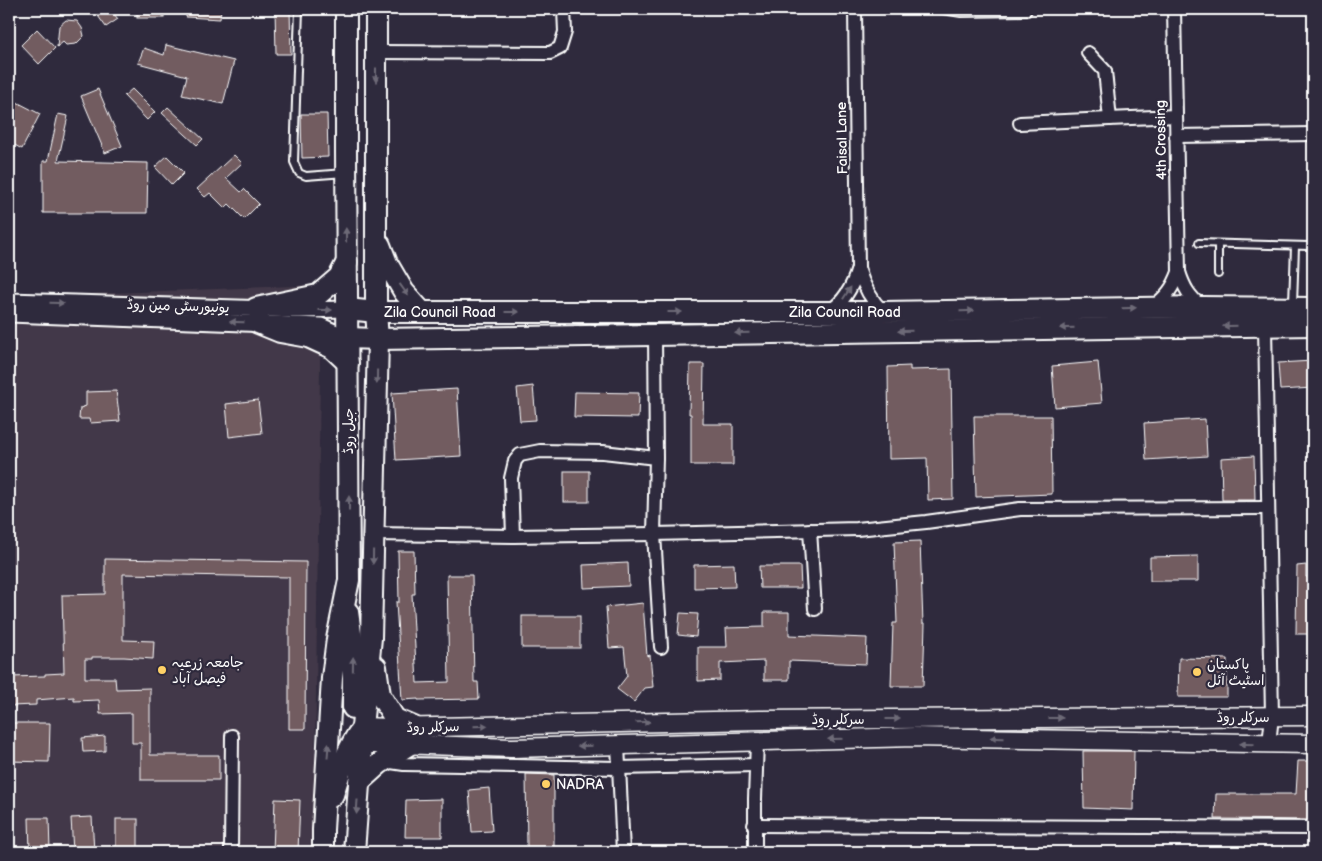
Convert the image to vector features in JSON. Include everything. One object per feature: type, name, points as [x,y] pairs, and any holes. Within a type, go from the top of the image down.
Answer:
[{"type":"main road","name":"جیل روڈ","points":[[323,852],[322,830],[332,678],[337,639],[349,580],[346,9]]},
{"type":"main road","name":"جیل روڈ","points":[[354,852],[360,736],[371,638],[378,339],[376,312],[376,9]]},
{"type":"main road","points":[[376,234],[387,263],[404,292],[422,312]]},
{"type":"main road","points":[[257,315],[318,294],[339,276],[347,262]]},
{"type":"main road","name":"Zila Council Road","points":[[347,310],[376,312],[883,312],[1202,307],[1303,308]]},
{"type":"main road","points":[[257,315],[280,332],[308,337],[332,348],[348,363]]},
{"type":"main road","name":"Zila Council Road","points":[[348,338],[1313,325]]},
{"type":"main road","points":[[322,830],[340,770],[350,745],[360,736],[352,724],[353,648],[346,596]]},
{"type":"main road","points":[[359,782],[412,736],[395,719],[380,695],[371,638]]},
{"type":"main road","name":"سرکلر روڈ","points":[[360,736],[412,736],[760,720],[1313,716]]},
{"type":"main road","name":"سرکلر روڈ","points":[[412,736],[512,748],[914,737],[1313,744]]},
{"type":"street","points":[[376,52],[550,53],[560,48],[565,32],[564,9]]},
{"type":"street","name":"Faisal Lane","points":[[828,312],[836,308],[844,299],[855,279],[858,268],[855,9]]},
{"type":"street","name":"4th Crossing","points":[[1174,9],[1179,272],[1183,286],[1191,298],[1202,307]]},
{"type":"street","points":[[1088,53],[1104,71],[1110,119]]},
{"type":"street","points":[[1020,123],[1176,116]]},
{"type":"street","points":[[1176,136],[1313,134]]},
{"type":"street","name":"Faisal Lane","points":[[858,268],[867,292],[874,304],[883,312]]},
{"type":"street","name":"4th Crossing","points":[[1152,308],[1174,286],[1179,272]]},
{"type":"street","name":"یونیورسٹی مین روڈ","points":[[9,301],[257,315],[320,326],[348,338]]},
{"type":"street","name":"یونیورسٹی مین روڈ","points":[[9,314],[257,315],[347,310]]},
{"type":"street","points":[[1264,326],[1272,716],[1270,744]]},
{"type":"street","points":[[655,334],[656,458],[654,534],[661,647]]},
{"type":"street","points":[[512,536],[510,478],[514,461],[520,455],[540,452],[602,452],[656,458]]},
{"type":"street","points":[[373,534],[512,536],[857,529],[1020,509],[1268,508]]},
{"type":"street","points":[[810,530],[815,610]]},
{"type":"street","points":[[231,852],[232,736]]},
{"type":"street","points":[[404,764],[412,736]]},
{"type":"street","points":[[755,852],[757,741]]},
{"type":"street","points":[[618,745],[623,852]]},
{"type":"street","points":[[384,761],[404,764],[618,768],[756,765]]},
{"type":"street","points":[[754,825],[1313,828]]},
{"type":"lane","points":[[299,9],[294,162],[299,172],[306,176],[346,173]]},
{"type":"lane","points":[[937,9],[961,14],[1027,12],[1029,9]]},
{"type":"lane","points":[[1199,243],[1309,246]]},
{"type":"lane","points":[[1218,244],[1218,274]]},
{"type":"lane","points":[[1295,246],[1303,308]]},
{"type":"shaded area","name":"جامعہ زرعیہ فیصل آباد","points":[[321,285],[314,852],[9,852],[9,297]]},
{"type":"building","points":[[93,9],[110,9],[118,19],[106,27]]},
{"type":"building","points":[[137,9],[164,9],[164,18],[137,18]]},
{"type":"building","points":[[186,9],[221,9],[220,19],[186,17]]},
{"type":"building","points":[[275,9],[290,9],[291,54],[276,54]]},
{"type":"building","points":[[66,20],[77,21],[82,28],[84,36],[76,44],[66,45],[63,42],[57,47],[59,26]]},
{"type":"building","points":[[37,29],[55,48],[39,64],[21,45]]},
{"type":"building","points":[[166,45],[234,61],[223,104],[182,95],[187,76],[138,63],[144,48],[164,55]]},
{"type":"building","points":[[98,89],[122,146],[105,153],[81,96]]},
{"type":"building","points":[[132,89],[155,112],[147,120],[124,96]]},
{"type":"building","points":[[9,98],[40,114],[22,149],[9,142]]},
{"type":"building","points":[[168,107],[203,139],[197,145],[162,113]]},
{"type":"building","points":[[58,114],[68,116],[58,161],[148,163],[147,213],[43,213],[43,161],[48,161]]},
{"type":"building","points":[[301,114],[327,114],[328,157],[302,158]]},
{"type":"building","points":[[234,155],[242,163],[226,178],[241,192],[244,189],[259,204],[244,219],[229,204],[225,208],[210,193],[205,197],[197,189]]},
{"type":"building","points":[[167,156],[184,173],[172,185],[155,167]]},
{"type":"building","points":[[1313,361],[1313,388],[1280,390],[1278,363]]},
{"type":"building","points":[[1098,362],[1102,403],[1055,407],[1052,366]]},
{"type":"building","points":[[690,364],[704,364],[703,424],[733,424],[733,465],[691,465]]},
{"type":"building","points":[[910,366],[910,370],[951,369],[953,499],[928,500],[927,458],[889,459],[888,367]]},
{"type":"building","points":[[533,386],[536,420],[520,421],[517,388]]},
{"type":"building","points":[[457,389],[461,456],[396,460],[392,393]]},
{"type":"building","points":[[116,391],[120,421],[90,423],[89,419],[79,419],[80,408],[86,406],[86,392]]},
{"type":"building","points":[[575,392],[639,393],[638,418],[574,417]]},
{"type":"building","points":[[258,400],[262,433],[229,437],[226,404]]},
{"type":"building","points":[[974,416],[1051,416],[1052,494],[976,497]]},
{"type":"building","points":[[1205,419],[1207,456],[1146,460],[1144,423]]},
{"type":"building","points":[[1254,456],[1255,500],[1222,500],[1221,458]]},
{"type":"building","points":[[564,471],[589,471],[589,502],[564,502]]},
{"type":"building","points":[[920,541],[923,624],[925,624],[923,686],[891,686],[893,623],[897,623],[894,542]]},
{"type":"building","points":[[398,551],[414,551],[415,594],[412,594],[417,683],[449,682],[447,575],[472,575],[474,682],[478,682],[479,699],[402,700],[396,602],[399,602]]},
{"type":"building","points":[[1198,556],[1198,581],[1150,581],[1150,557]]},
{"type":"building","points":[[105,559],[306,562],[305,729],[289,729],[289,577],[123,574],[123,640],[154,641],[153,659],[92,657],[92,659],[85,659],[85,678],[115,678],[116,689],[150,688],[150,755],[219,755],[219,780],[141,780],[141,743],[132,743],[132,713],[100,714],[99,700],[74,701],[74,697],[36,700],[36,705],[10,706],[10,677],[45,676],[45,674],[64,673],[62,595],[105,594]]},
{"type":"building","points":[[628,563],[629,586],[584,588],[583,565]]},
{"type":"building","points":[[734,564],[735,587],[694,588],[694,565]]},
{"type":"building","points":[[1306,565],[1306,577],[1313,577],[1313,634],[1296,634],[1297,566]]},
{"type":"building","points":[[759,566],[800,566],[801,588],[760,588]]},
{"type":"building","points":[[643,603],[647,656],[650,655],[653,687],[645,688],[634,702],[617,689],[627,676],[624,647],[609,648],[606,607]]},
{"type":"building","points":[[764,612],[789,612],[789,635],[867,638],[866,664],[789,661],[789,680],[764,680],[764,661],[720,663],[720,680],[698,681],[698,647],[727,647],[726,628],[764,627]]},
{"type":"building","points":[[680,613],[698,614],[696,637],[678,635]]},
{"type":"building","points":[[522,616],[580,616],[580,648],[522,648]]},
{"type":"building","points":[[1179,658],[1227,659],[1227,697],[1178,697]]},
{"type":"building","points":[[9,723],[50,723],[49,762],[9,761]]},
{"type":"building","points":[[105,736],[105,751],[83,752],[82,738]]},
{"type":"building","points":[[1083,751],[1134,751],[1133,810],[1084,808]]},
{"type":"building","points":[[1298,761],[1313,761],[1311,793],[1313,793],[1313,820],[1215,819],[1216,794],[1296,794]]},
{"type":"building","points":[[526,774],[554,775],[554,847],[527,847]]},
{"type":"building","points":[[489,788],[492,831],[472,832],[469,790]]},
{"type":"building","points":[[275,799],[300,800],[298,852],[273,852]]},
{"type":"building","points":[[442,799],[442,837],[405,837],[406,800]]},
{"type":"building","points":[[92,817],[94,852],[73,852],[71,818]]},
{"type":"building","points":[[29,818],[49,818],[50,852],[30,852]]},
{"type":"building","points":[[116,819],[138,819],[138,852],[116,852]]},
{"type":"place","name":"جامعہ زرعیہ فیصل آباد","points":[[162,670]]},
{"type":"place","name":"پاکستان اسٹیٹ آئل","points":[[1197,672]]},
{"type":"place","name":"NADRA","points":[[546,784]]}]
